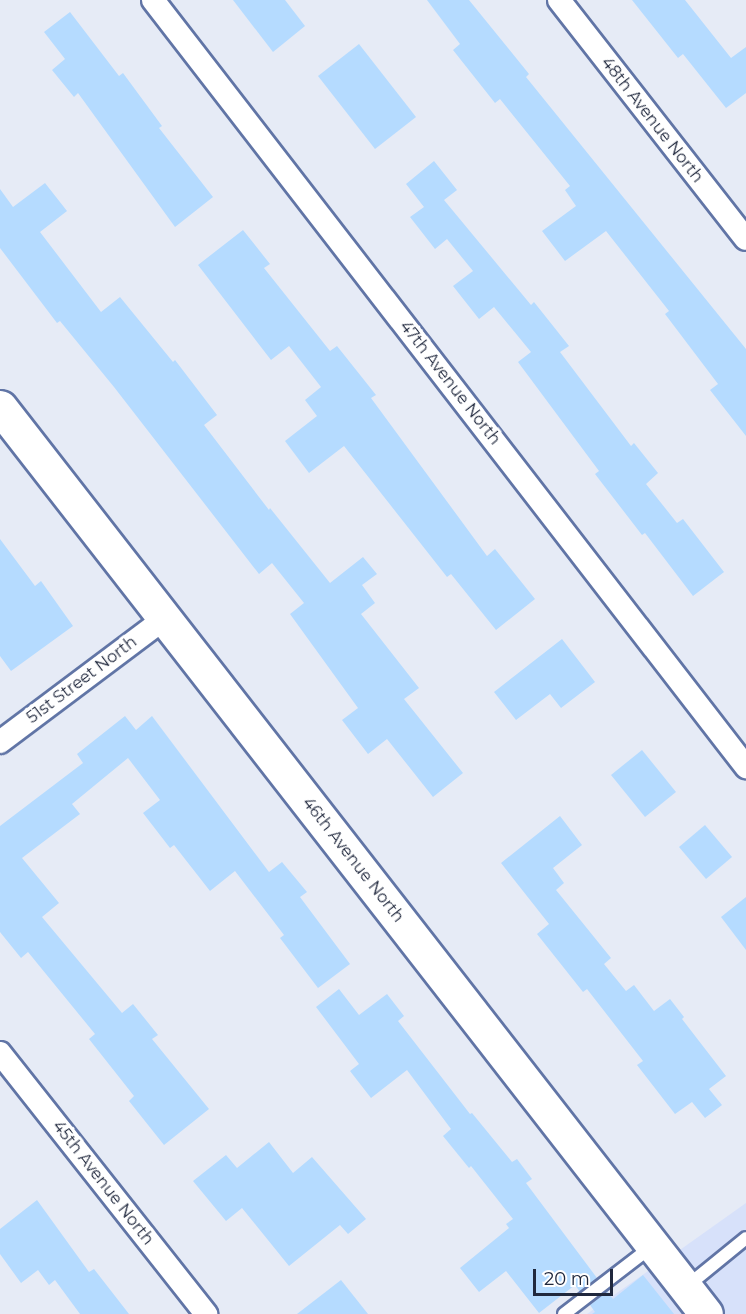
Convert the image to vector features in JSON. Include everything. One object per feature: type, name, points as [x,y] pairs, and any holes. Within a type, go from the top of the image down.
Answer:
[{"type":"street","name":"47th Avenue North","points":[[153,0],[746,767]]},
{"type":"street","name":"48th Avenue North","points":[[559,0],[746,239]]},
{"type":"street","name":"46th Avenue North","points":[[0,407],[706,1314]]},
{"type":"street","name":"51st Street North","points":[[0,742],[165,618]]},
{"type":"street","name":"45th Avenue North","points":[[0,1053],[206,1314]]},
{"type":"lane","points":[[685,1288],[746,1238]]},
{"type":"lane","points":[[564,1314],[652,1246]]},
{"type":"shaded area","points":[[746,1203],[746,1314],[725,1314],[677,1252]]},
{"type":"shaded area","points":[[651,1269],[686,1314],[587,1314]]},
{"type":"building","points":[[233,0],[285,0],[305,26],[273,52]]},
{"type":"building","points":[[427,0],[469,0],[529,74],[526,77],[746,349],[746,436],[710,390],[718,384],[665,314],[669,311],[606,231],[565,261],[542,231],[576,206],[565,190],[570,186],[500,99],[495,103],[453,50],[460,44]]},
{"type":"building","points":[[632,0],[685,0],[731,58],[746,47],[746,93],[726,108],[683,54],[678,58]]},
{"type":"building","points":[[70,12],[119,76],[123,73],[162,126],[159,128],[213,197],[175,227],[78,93],[74,97],[52,70],[65,59],[44,32]]},
{"type":"building","points":[[359,44],[416,117],[375,149],[318,76]]},
{"type":"building","points":[[434,161],[457,190],[444,200],[531,305],[534,302],[569,346],[560,352],[631,446],[634,443],[658,473],[646,484],[677,523],[683,519],[724,572],[693,596],[645,533],[642,535],[595,474],[599,471],[518,362],[531,352],[494,307],[479,319],[453,286],[473,271],[447,239],[435,249],[410,217],[424,207],[406,184]]},
{"type":"building","points":[[45,183],[67,211],[40,232],[101,312],[120,297],[173,362],[175,360],[217,415],[204,425],[269,510],[270,508],[330,583],[363,557],[377,574],[362,585],[375,603],[361,614],[419,688],[404,699],[463,773],[433,797],[387,739],[368,754],[342,720],[358,708],[290,614],[304,603],[272,563],[259,574],[114,387],[60,321],[57,323],[0,248],[0,189],[13,207]]},
{"type":"building","points":[[243,230],[270,264],[264,268],[330,351],[337,346],[376,395],[371,398],[487,556],[495,549],[535,599],[496,630],[451,574],[447,577],[344,446],[309,473],[285,441],[317,416],[305,400],[321,387],[289,346],[271,360],[198,265]]},
{"type":"building","points":[[0,539],[35,586],[41,581],[73,626],[11,671],[0,656]]},
{"type":"building","points":[[562,639],[595,682],[561,708],[550,694],[516,720],[494,692]]},
{"type":"building","points":[[125,716],[136,730],[152,716],[269,872],[282,862],[307,892],[300,897],[350,964],[318,988],[280,938],[284,935],[235,871],[210,891],[174,845],[170,848],[143,813],[160,800],[128,758],[72,804],[80,814],[22,858],[59,903],[42,917],[122,1013],[133,1004],[158,1035],[152,1039],[209,1109],[164,1145],[129,1101],[134,1096],[89,1039],[95,1034],[28,952],[21,958],[0,932],[0,826],[83,763],[77,754]]},
{"type":"building","points":[[642,750],[676,792],[645,817],[611,775]]},
{"type":"building","points":[[560,816],[582,845],[553,868],[564,883],[556,890],[611,958],[604,964],[626,991],[634,985],[654,1011],[670,999],[684,1017],[682,1019],[726,1076],[709,1089],[722,1105],[705,1118],[692,1102],[675,1114],[637,1065],[643,1061],[587,989],[583,992],[537,934],[549,924],[501,863]]},
{"type":"building","points":[[705,825],[732,857],[706,879],[679,847]]},
{"type":"building","points":[[746,897],[746,950],[721,917]]},
{"type":"building","points":[[339,989],[359,1015],[387,994],[404,1016],[398,1021],[470,1114],[472,1113],[512,1162],[517,1159],[532,1179],[526,1183],[597,1278],[580,1292],[575,1285],[539,1313],[506,1271],[479,1292],[460,1268],[509,1228],[506,1224],[513,1219],[471,1166],[469,1168],[443,1136],[451,1129],[407,1070],[371,1098],[350,1071],[359,1064],[316,1007]]},
{"type":"building","points":[[269,1142],[293,1173],[312,1157],[366,1219],[348,1234],[340,1225],[289,1266],[242,1208],[226,1221],[193,1181],[226,1155],[237,1168]]},
{"type":"building","points":[[37,1200],[89,1272],[94,1269],[129,1314],[80,1314],[55,1280],[49,1285],[38,1270],[21,1283],[0,1254],[0,1229]]},
{"type":"building","points":[[643,1275],[674,1314],[592,1314],[595,1312],[590,1305],[607,1291],[613,1299]]},
{"type":"building","points":[[341,1280],[368,1314],[297,1314]]}]
